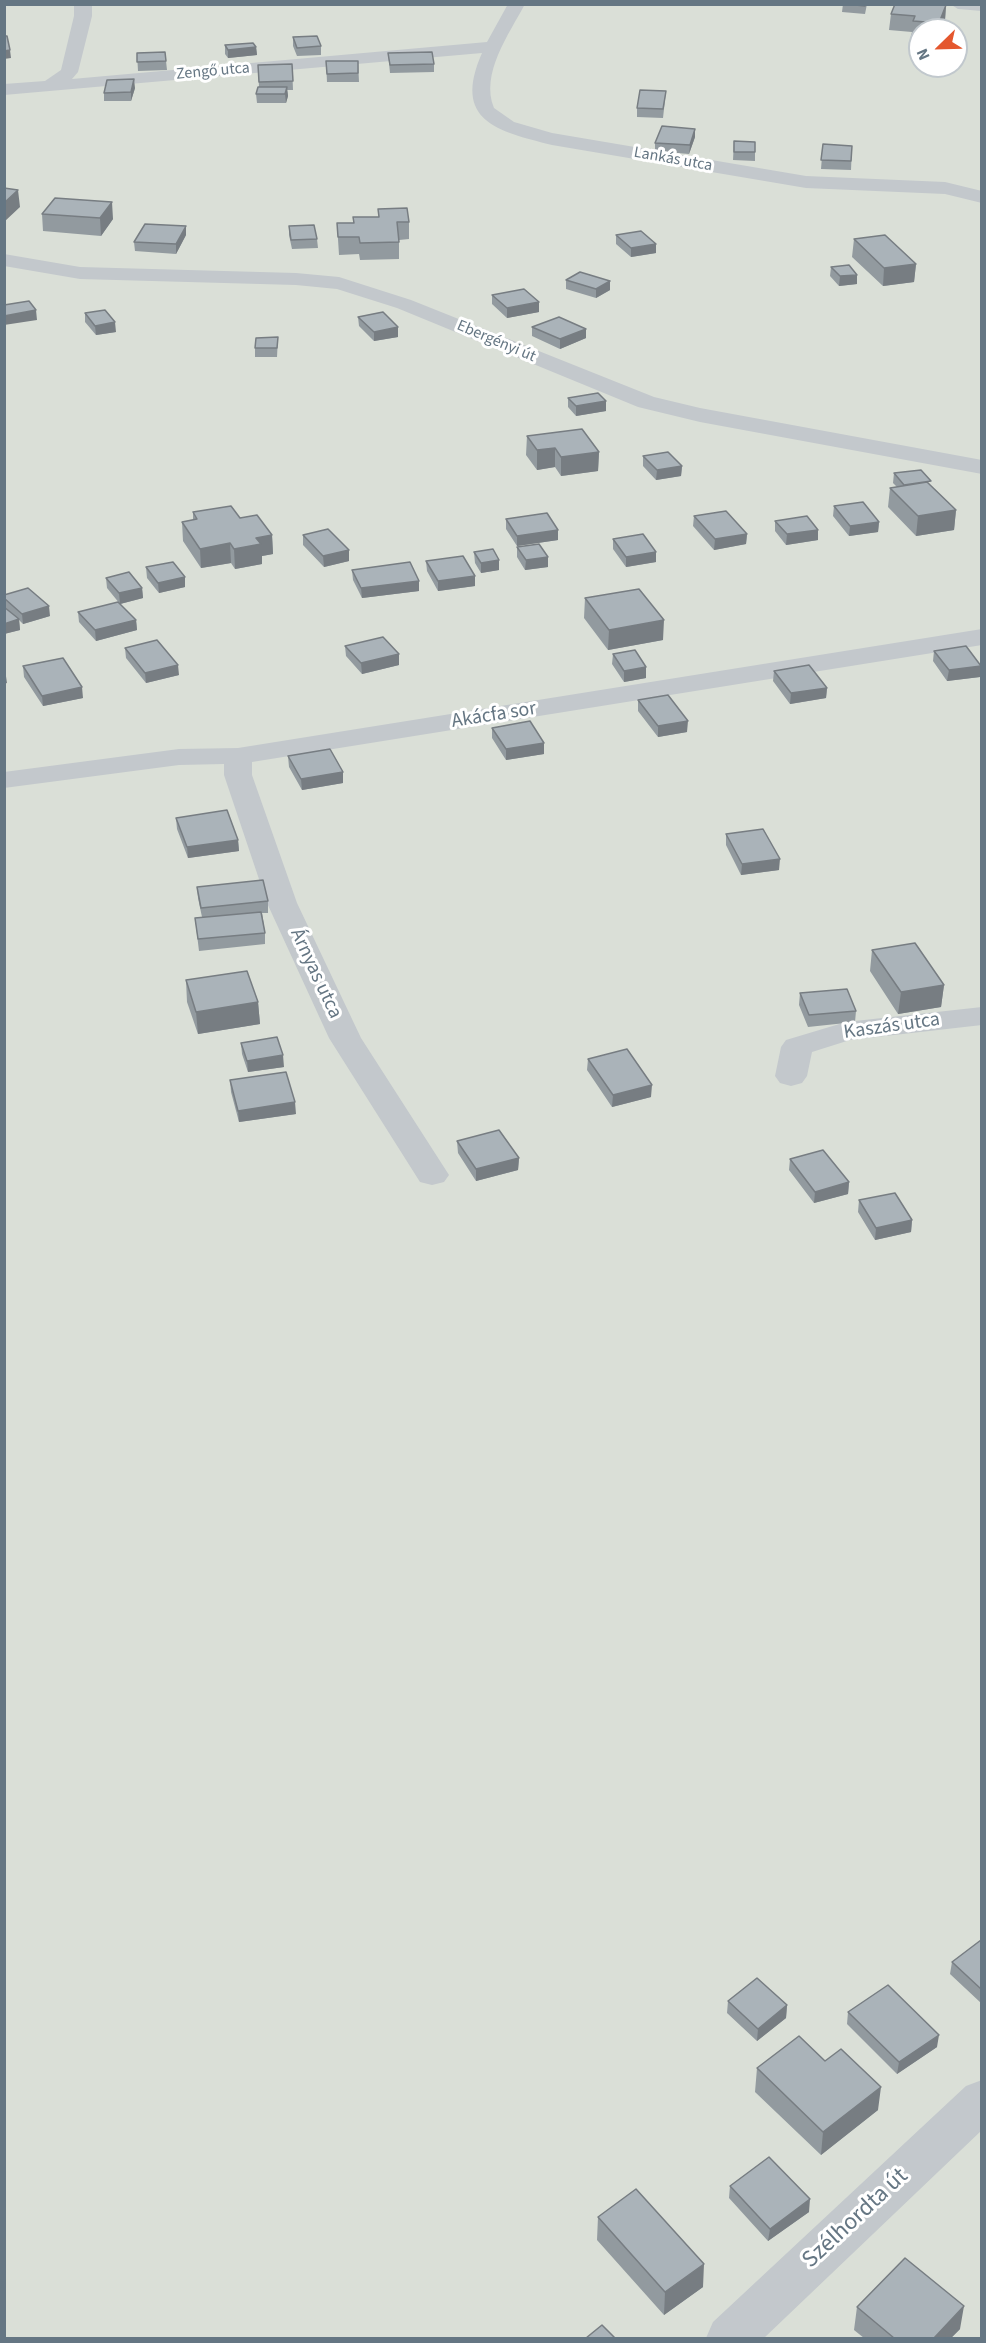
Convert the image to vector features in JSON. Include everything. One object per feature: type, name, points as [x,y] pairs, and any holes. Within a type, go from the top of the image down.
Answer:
[{"type":"street","points":[[50,86],[69,72],[83,16],[83,4]]},
{"type":"street","name":"Lankás utca","points":[[518,4],[493,47],[479,88],[479,99],[486,111],[514,129],[552,139],[806,183],[945,188],[981,197]]},
{"type":"street","points":[[958,4],[981,6]]},
{"type":"street","name":"Zengő utca","points":[[4,90],[493,47]]},
{"type":"street","name":"Ebergényi út","points":[[4,260],[80,273],[296,279],[339,283],[404,304],[646,402],[700,415],[981,467]]},
{"type":"street","name":"Akácfa sor","points":[[4,780],[179,758],[238,756],[981,638]]},
{"type":"street","name":"Árnyas utca","points":[[238,756],[238,775],[282,903],[345,1038],[432,1175]]},
{"type":"street","name":"Kaszás utca","points":[[790,1076],[797,1047],[846,1031],[981,1016]]},
{"type":"street","name":"Szélhordta út","points":[[730,2338],[981,2100]]},
{"type":"shaded area","points":[[5,5],[981,5],[981,2338],[5,2338]]},
{"type":"building","points":[[895,4],[946,5],[941,18],[914,18],[915,16],[891,14]]},
{"type":"building","points":[[4,36],[7,36],[10,50],[4,51]]},
{"type":"building","points":[[317,36],[321,46],[297,48],[293,37]]},
{"type":"building","points":[[253,43],[256,47],[228,50],[225,45]]},
{"type":"building","points":[[165,52],[166,61],[137,62],[137,53]]},
{"type":"building","points":[[432,52],[434,64],[390,65],[388,53]]},
{"type":"building","points":[[326,61],[358,61],[358,73],[327,74]]},
{"type":"building","points":[[292,64],[293,81],[259,82],[258,65]]},
{"type":"building","points":[[134,79],[131,92],[104,93],[107,80]]},
{"type":"building","points":[[258,87],[287,87],[285,94],[256,94]]},
{"type":"building","points":[[640,90],[666,91],[663,109],[637,108]]},
{"type":"building","points":[[662,126],[695,129],[690,145],[655,143]]},
{"type":"building","points":[[734,141],[755,142],[755,152],[734,152]]},
{"type":"building","points":[[823,144],[852,146],[851,161],[821,160]]},
{"type":"building","points":[[4,188],[18,190],[4,203]]},
{"type":"building","points":[[55,198],[112,202],[100,218],[42,214]]},
{"type":"building","points":[[407,208],[409,222],[397,222],[399,242],[360,243],[359,237],[338,237],[337,223],[354,223],[353,217],[379,217],[378,209]]},
{"type":"building","points":[[145,224],[186,226],[176,244],[134,242]]},
{"type":"building","points":[[314,225],[317,239],[291,240],[289,226]]},
{"type":"building","points":[[641,231],[656,244],[631,248],[616,235]]},
{"type":"building","points":[[885,235],[916,264],[884,268],[854,239]]},
{"type":"building","points":[[849,265],[857,275],[840,276],[831,267]]},
{"type":"building","points":[[580,272],[610,281],[596,289],[566,280]]},
{"type":"building","points":[[524,289],[539,302],[507,308],[492,295]]},
{"type":"building","points":[[29,301],[36,310],[4,316],[4,305]]},
{"type":"building","points":[[105,310],[115,322],[95,326],[85,313]]},
{"type":"building","points":[[383,312],[398,327],[374,332],[358,317]]},
{"type":"building","points":[[559,317],[586,329],[560,339],[532,327]]},
{"type":"building","points":[[278,337],[277,348],[255,348],[256,338]]},
{"type":"building","points":[[598,393],[606,401],[576,406],[568,398]]},
{"type":"building","points":[[582,429],[599,452],[561,457],[555,448],[537,450],[527,436]]},
{"type":"building","points":[[668,452],[682,466],[657,470],[643,456]]},
{"type":"building","points":[[921,470],[931,481],[904,485],[894,473]]},
{"type":"building","points":[[927,482],[956,510],[918,516],[890,488]]},
{"type":"building","points":[[863,502],[879,522],[850,526],[834,506]]},
{"type":"building","points":[[231,506],[240,518],[257,515],[272,535],[256,538],[261,544],[234,549],[230,543],[200,549],[182,522],[197,519],[193,512]]},
{"type":"building","points":[[726,511],[747,534],[715,539],[694,516]]},
{"type":"building","points":[[547,513],[558,530],[517,536],[506,519]]},
{"type":"building","points":[[807,516],[818,530],[787,534],[775,521]]},
{"type":"building","points":[[328,529],[349,550],[323,556],[303,535]]},
{"type":"building","points":[[643,534],[656,552],[626,557],[613,539]]},
{"type":"building","points":[[539,544],[548,557],[526,560],[517,547]]},
{"type":"building","points":[[493,549],[499,560],[481,563],[474,552]]},
{"type":"building","points":[[463,556],[475,576],[438,581],[426,561]]},
{"type":"building","points":[[173,562],[185,577],[158,583],[146,567]]},
{"type":"building","points":[[410,562],[419,581],[361,588],[352,570]]},
{"type":"building","points":[[129,572],[142,588],[119,593],[106,578]]},
{"type":"building","points":[[28,588],[49,606],[22,614],[4,598],[4,595]]},
{"type":"building","points":[[639,589],[664,620],[609,630],[585,598]]},
{"type":"building","points":[[118,602],[136,620],[95,630],[78,612]]},
{"type":"building","points":[[4,607],[19,619],[4,624]]},
{"type":"building","points":[[383,637],[399,654],[361,663],[345,646]]},
{"type":"building","points":[[157,640],[178,665],[145,673],[125,648]]},
{"type":"building","points":[[966,646],[981,666],[949,670],[934,651]]},
{"type":"building","points":[[635,650],[646,667],[624,671],[613,654]]},
{"type":"building","points":[[63,658],[82,687],[42,696],[23,666]]},
{"type":"building","points":[[809,665],[827,688],[791,693],[774,671]]},
{"type":"building","points":[[668,695],[688,721],[658,726],[638,700]]},
{"type":"building","points":[[530,721],[544,743],[506,749],[492,728]]},
{"type":"building","points":[[330,749],[343,772],[301,779],[288,756]]},
{"type":"building","points":[[227,810],[238,840],[187,847],[176,818]]},
{"type":"building","points":[[763,829],[780,859],[742,864],[726,834]]},
{"type":"building","points":[[263,880],[268,901],[201,908],[197,887]]},
{"type":"building","points":[[261,912],[265,933],[198,939],[195,918]]},
{"type":"building","points":[[915,943],[944,985],[901,992],[872,950]]},
{"type":"building","points":[[247,971],[258,1002],[196,1012],[186,980]]},
{"type":"building","points":[[847,989],[856,1011],[809,1015],[800,993]]},
{"type":"building","points":[[277,1037],[283,1055],[247,1061],[241,1043]]},
{"type":"building","points":[[627,1049],[652,1085],[613,1095],[588,1059]]},
{"type":"building","points":[[286,1072],[295,1102],[238,1111],[230,1080]]},
{"type":"building","points":[[499,1130],[519,1158],[476,1169],[457,1141]]},
{"type":"building","points":[[823,1150],[849,1182],[815,1192],[790,1159]]},
{"type":"building","points":[[895,1193],[912,1220],[876,1228],[859,1200]]},
{"type":"building","points":[[981,1940],[981,1989],[952,1962]]},
{"type":"building","points":[[757,1978],[787,2005],[758,2029],[728,2001]]},
{"type":"building","points":[[888,1985],[939,2035],[899,2062],[848,2012]]},
{"type":"building","points":[[799,2036],[825,2061],[841,2049],[881,2087],[823,2132],[757,2068]]},
{"type":"building","points":[[769,2157],[810,2199],[770,2229],[730,2186]]},
{"type":"building","points":[[636,2189],[704,2264],[665,2292],[598,2217]]},
{"type":"building","points":[[905,2258],[964,2306],[934,2338],[894,2338],[857,2307]]},
{"type":"building","points":[[602,2325],[615,2338],[586,2338]]}]
